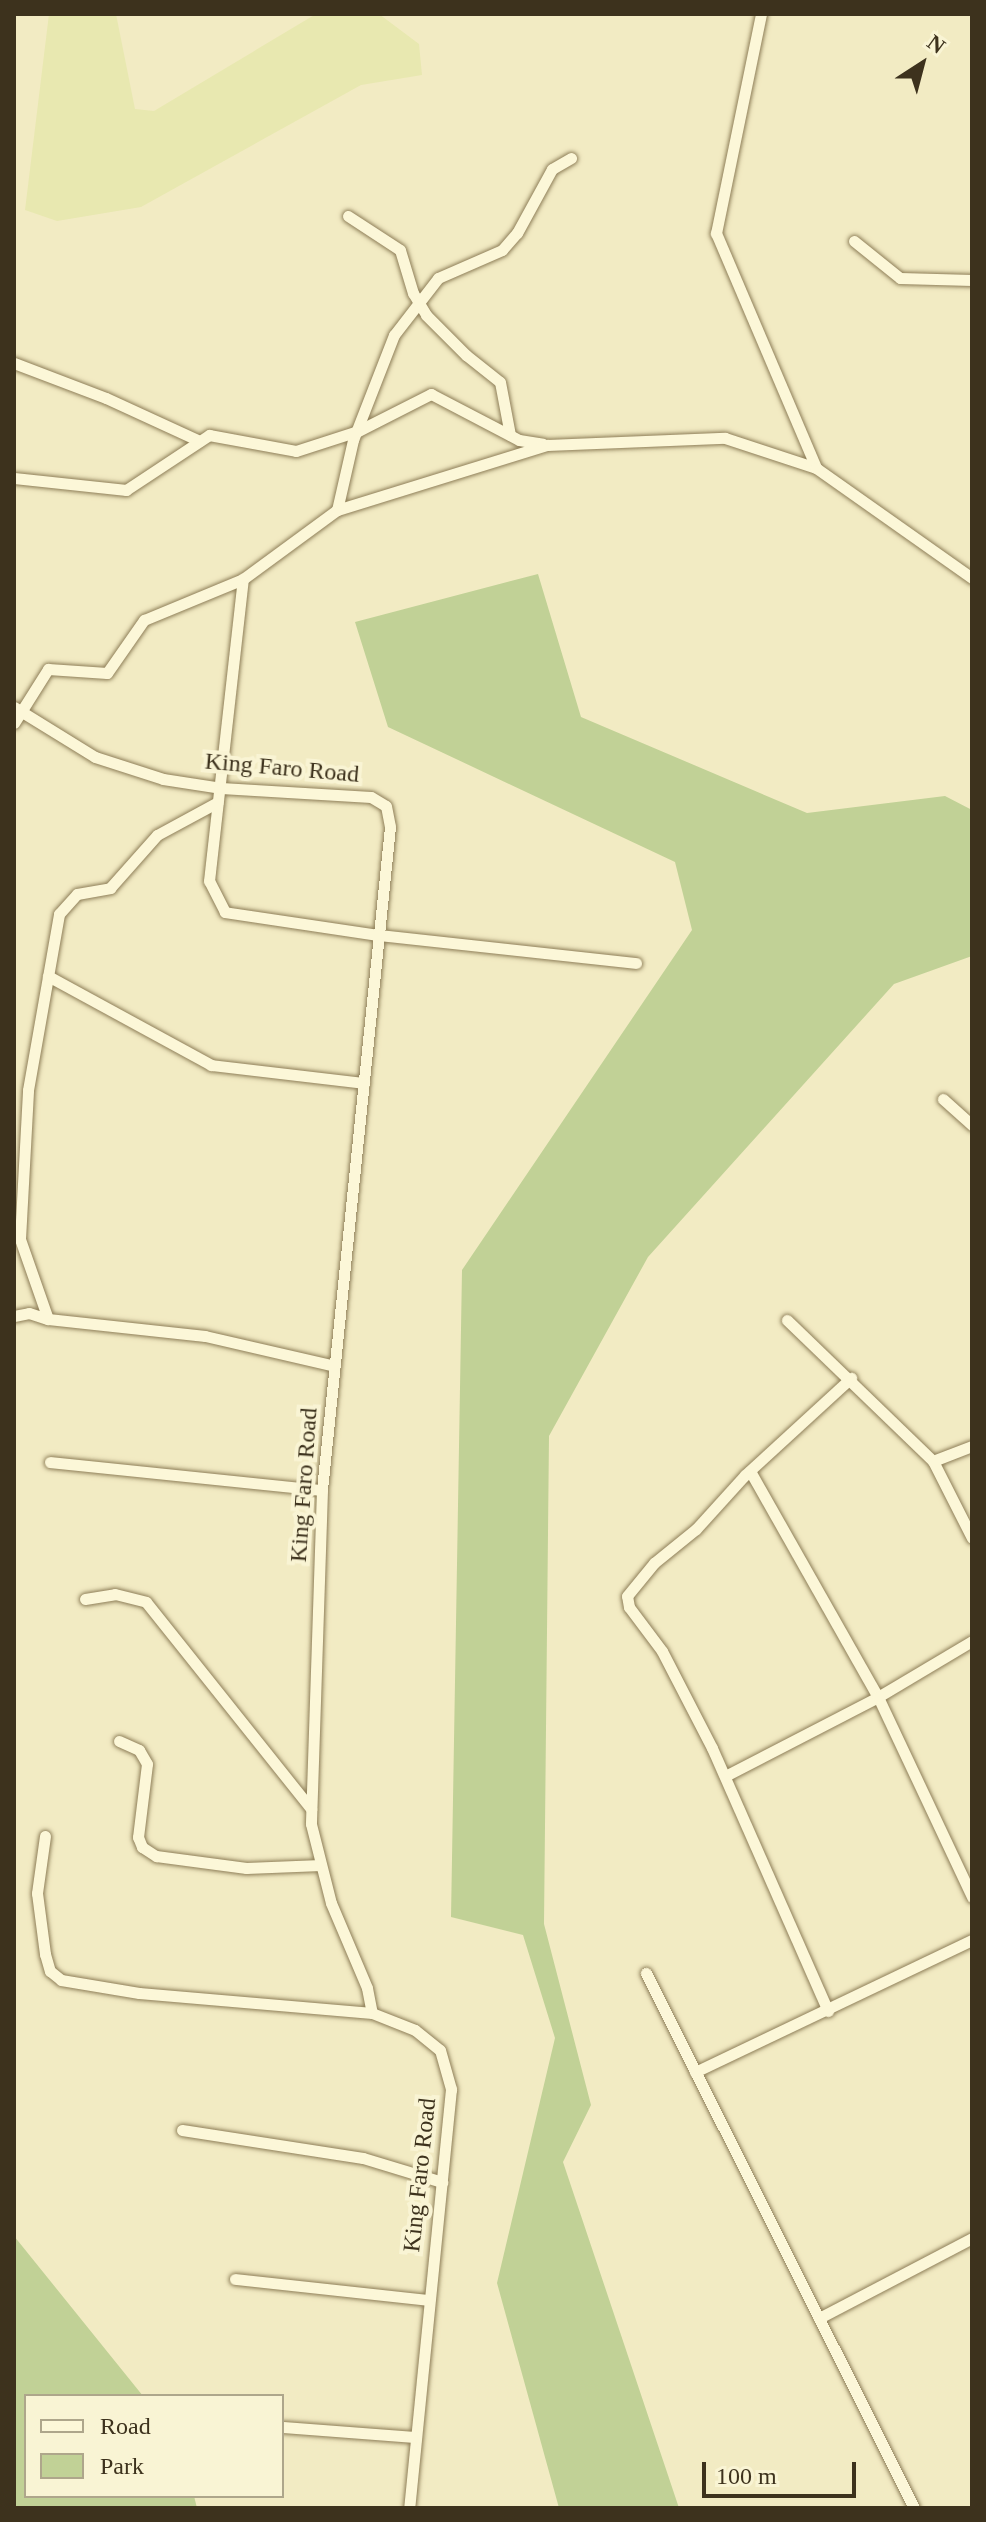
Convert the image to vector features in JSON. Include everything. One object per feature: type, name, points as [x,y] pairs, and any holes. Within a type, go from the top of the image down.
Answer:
[{"type":"street","points":[[761,14],[716,233],[816,468]]},
{"type":"street","points":[[337,510],[358,431],[394,335],[417,301],[438,278],[502,250],[517,233],[552,169],[571,158]]},
{"type":"street","points":[[348,216],[400,250],[417,301],[466,355],[500,382],[510,435]]},
{"type":"street","points":[[854,241],[900,278],[972,280]]},
{"type":"street","points":[[14,363],[106,398],[200,441]]},
{"type":"street","points":[[14,478],[126,490],[209,435],[296,451],[358,431],[431,394],[510,435],[547,445]]},
{"type":"street","points":[[16,715],[48,669],[107,673],[144,620],[243,579],[337,510],[547,445],[725,438],[816,468],[972,578]]},
{"type":"street","points":[[243,579],[209,881],[225,912],[378,935],[636,963]]},
{"type":"street","name":"King Faro Road","points":[[16,715],[95,757],[163,779],[221,788],[371,797],[386,806],[390,827],[322,1490],[311,1824],[331,1903],[367,1988],[372,2013],[415,2030],[440,2050],[451,2089],[409,2508]]},
{"type":"street","points":[[48,1319],[20,1239],[28,1090],[59,914],[77,894],[110,888],[157,835],[218,802]]},
{"type":"street","points":[[48,976],[211,1065],[364,1083]]},
{"type":"street","points":[[943,1099],[972,1125]]},
{"type":"street","points":[[14,1316],[29,1313],[48,1319],[205,1336],[335,1366]]},
{"type":"street","points":[[787,1320],[851,1378],[933,1461],[972,1538]]},
{"type":"street","points":[[828,2011],[725,1776],[662,1651],[629,1607],[627,1596],[654,1563],[696,1529],[750,1471],[851,1378]]},
{"type":"street","points":[[933,1461],[972,1446]]},
{"type":"street","points":[[50,1462],[322,1490]]},
{"type":"street","points":[[750,1471],[878,1697],[972,1897]]},
{"type":"street","points":[[85,1599],[115,1594],[146,1602],[311,1809]]},
{"type":"street","points":[[725,1776],[878,1697],[972,1641]]},
{"type":"street","points":[[119,1741],[139,1750],[147,1764],[138,1837],[142,1847],[156,1856],[246,1868],[321,1865]]},
{"type":"street","points":[[45,1836],[37,1893],[45,1954],[50,1971],[61,1980],[139,1993],[372,2013]]},
{"type":"street","points":[[695,2072],[972,1940]]},
{"type":"street","points":[[646,1973],[914,2508]]},
{"type":"street","points":[[182,2130],[363,2158],[442,2182]]},
{"type":"street","points":[[819,2318],[972,2238]]},
{"type":"street","points":[[235,2279],[429,2300]]},
{"type":"street","points":[[284,2427],[416,2437]]},
{"type":"green space","points":[[49,14],[116,14],[135,109],[154,111],[316,14],[379,14],[419,44],[422,75],[361,85],[141,207],[57,221],[25,210]]},
{"type":"green space","points":[[538,574],[581,717],[807,813],[945,796],[972,810],[972,956],[894,984],[648,1257],[549,1436],[544,1924],[591,2105],[563,2162],[679,2508],[559,2508],[497,2283],[555,2038],[523,1935],[451,1917],[462,1270],[692,930],[675,862],[388,727],[355,622]]},
{"type":"green space","points":[[14,2236],[141,2394],[24,2394],[24,2498],[194,2498],[197,2508],[14,2508]]}]
